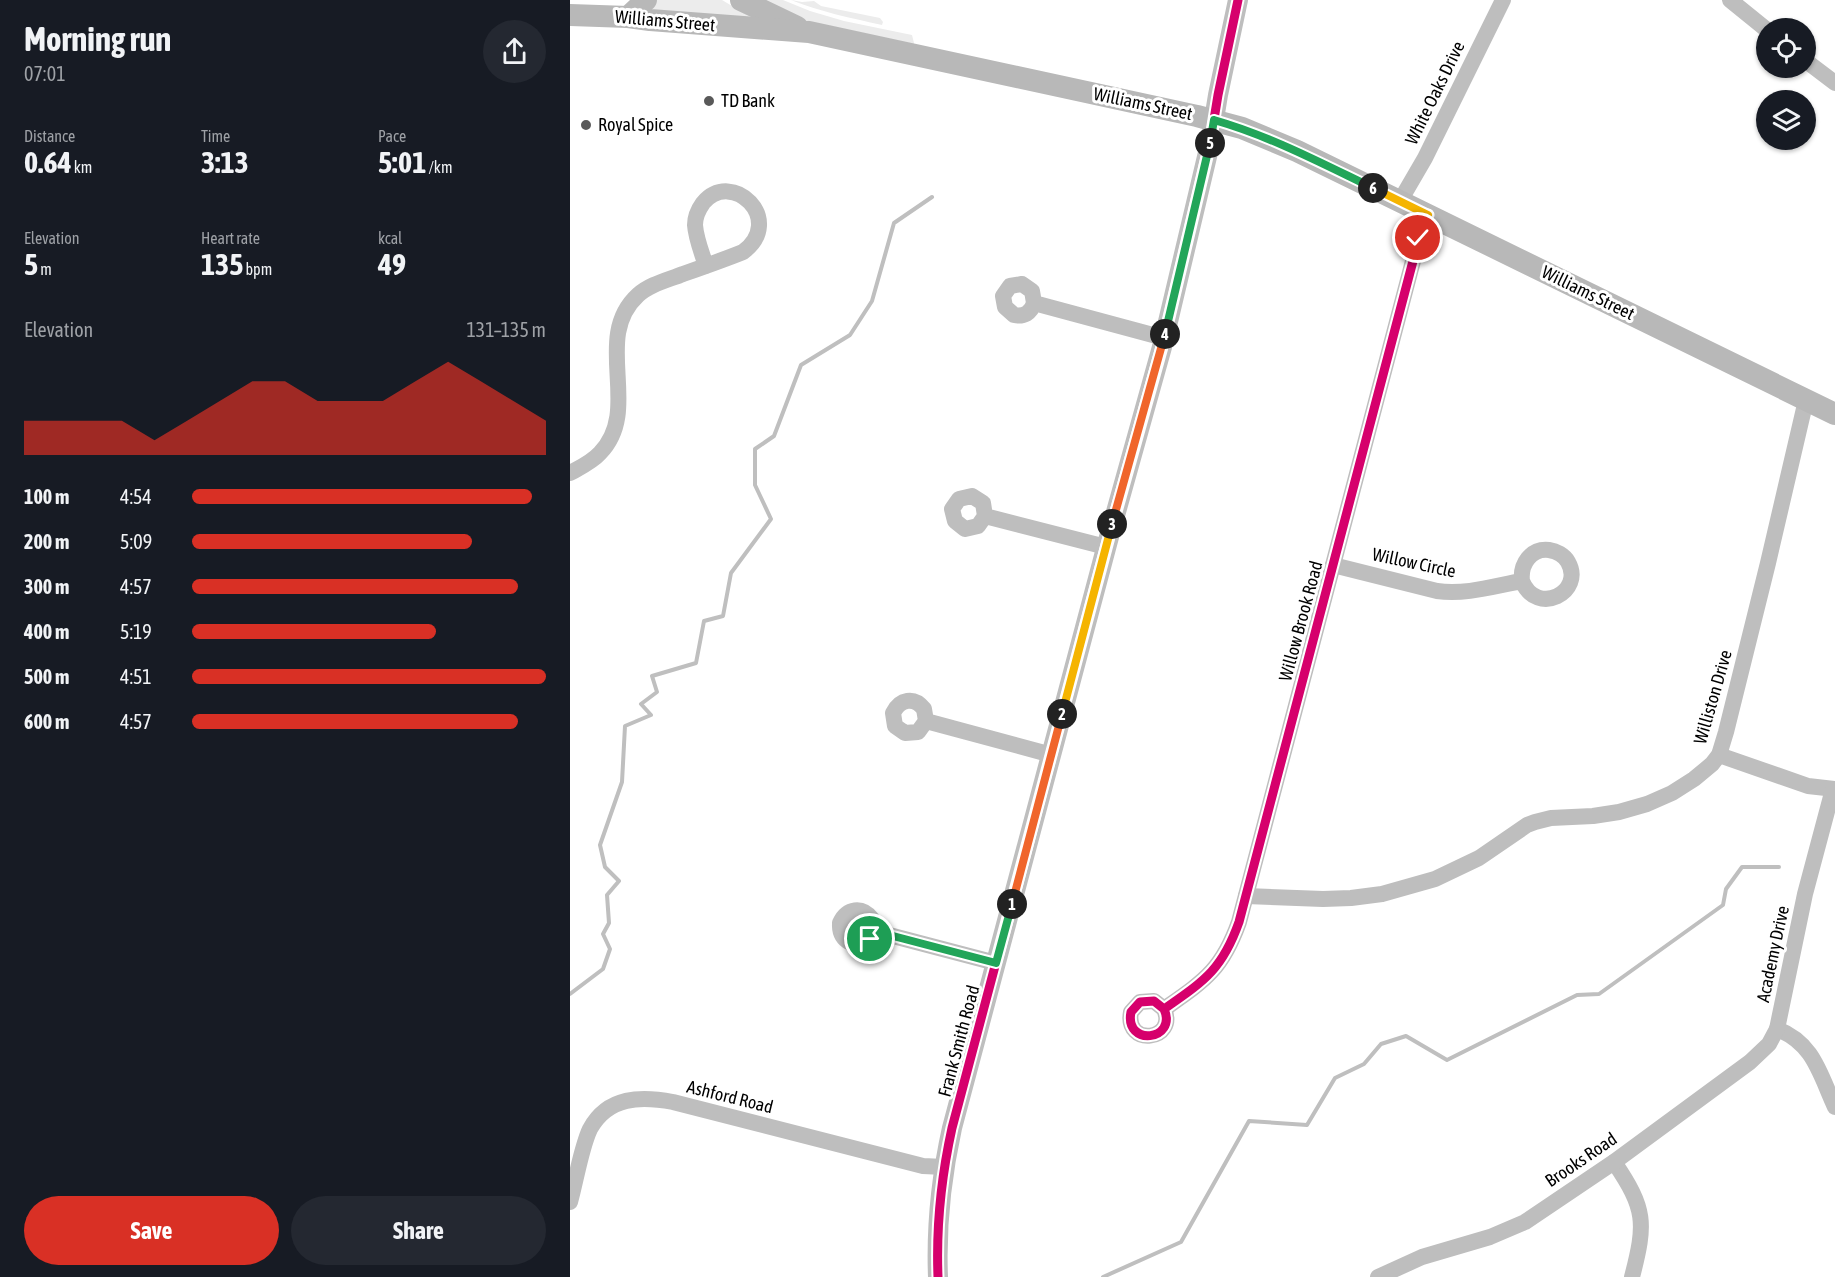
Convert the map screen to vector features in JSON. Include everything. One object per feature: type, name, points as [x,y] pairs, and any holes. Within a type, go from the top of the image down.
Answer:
[{"type":"main road","points":[[628,17],[646,0]]},
{"type":"main road","points":[[741,0],[809,32]]},
{"type":"main road","name":"Williams Street","points":[[570,15],[628,17],[809,32],[1155,106],[1242,128],[1276,141],[1835,414]]},
{"type":"street","name":"Frank Smith Road","points":[[939,1277],[938,1216],[952,1128],[1106,547],[1164,338],[1210,144],[1238,0]]},
{"type":"street","name":"White Oaks Drive","points":[[1400,201],[1425,158],[1503,0]]},
{"type":"street","points":[[1730,0],[1756,21]]},
{"type":"street","points":[[1816,69],[1835,83]]},
{"type":"street","points":[[570,473],[592,461],[602,452],[615,429],[619,398],[616,344],[621,322],[631,302],[647,288],[706,266],[743,252],[755,241],[760,225],[759,216],[756,208],[744,197],[728,192],[720,193],[705,200],[700,207],[695,223],[706,266]]},
{"type":"street","name":"Willow Brook Road","points":[[1164,1009],[1201,983],[1220,964],[1235,934],[1418,238],[1428,215]]},
{"type":"street","points":[[1034,303],[1164,338]]},
{"type":"street","name":"Williston Drive","points":[[1246,896],[1337,899],[1382,894],[1419,885],[1479,858],[1527,825],[1551,818],[1619,812],[1660,798],[1694,779],[1712,764],[1719,755],[1726,732],[1806,400]]},
{"type":"street","points":[[985,516],[1106,547]]},
{"type":"street","name":"Willow Circle","points":[[1333,565],[1448,592],[1466,592],[1522,580]]},
{"type":"street","points":[[926,722],[1052,755]]},
{"type":"street","points":[[1719,755],[1808,786],[1834,789]]},
{"type":"street","name":"Academy Drive","points":[[1834,789],[1805,894],[1777,1029],[1795,1038],[1812,1055],[1835,1107]]},
{"type":"street","points":[[874,931],[996,963]]},
{"type":"street","name":"Brooks Road","points":[[1378,1277],[1422,1257],[1490,1237],[1538,1214],[1614,1162],[1750,1062],[1769,1044],[1777,1029]]},
{"type":"street","name":"Ashford Road","points":[[570,1202],[587,1137],[595,1123],[604,1112],[615,1105],[643,1098],[682,1104],[923,1166],[944,1167]]},
{"type":"street","points":[[1614,1162],[1633,1193],[1641,1218],[1641,1244],[1632,1277]]},
{"type":"shaded area","points":[[656,0],[722,0],[752,18],[652,11]]},
{"type":"shaded area","points":[[760,0],[783,0],[844,21],[912,35],[914,44],[812,22],[790,15]]},
{"type":"shaded area","points":[[791,0],[814,1],[821,6],[880,18],[883,22],[882,25],[847,17]]},
{"type":"waterway","points":[[570,994],[603,969],[610,949],[603,934],[609,923],[607,895],[619,881],[605,867],[600,845],[622,782],[625,726],[651,715],[641,704],[657,692],[652,676],[696,663],[704,621],[723,616],[731,573],[771,519],[755,485],[755,449],[774,436],[801,365],[850,335],[872,301],[894,223],[932,197]]},
{"type":"waterway","points":[[1103,1277],[1181,1242],[1249,1121],[1307,1125],[1335,1078],[1364,1064],[1381,1044],[1406,1036],[1447,1060],[1577,995],[1599,994],[1723,905],[1726,889],[1742,867],[1779,867]]},
{"type":"cycle path","points":[[938,1277],[940,1202],[952,1128],[1109,537],[1162,347],[1210,144],[1238,0]]},
{"type":"cycle path","points":[[1164,1009],[1166,1020],[1164,1028],[1158,1033],[1150,1036],[1135,1031],[1131,1023],[1131,1012],[1140,1002],[1154,1001],[1164,1009],[1201,982],[1226,952],[1239,922],[1418,238],[1428,215]]},
{"type":"place","name":"TD Bank","points":[[709,101]]},
{"type":"place","name":"Royal Spice","points":[[586,125]]},
{"type":"route","points":[[870,939],[874,931],[996,963],[1162,346],[1214,120],[1276,141],[1428,215],[1418,238]]}]
